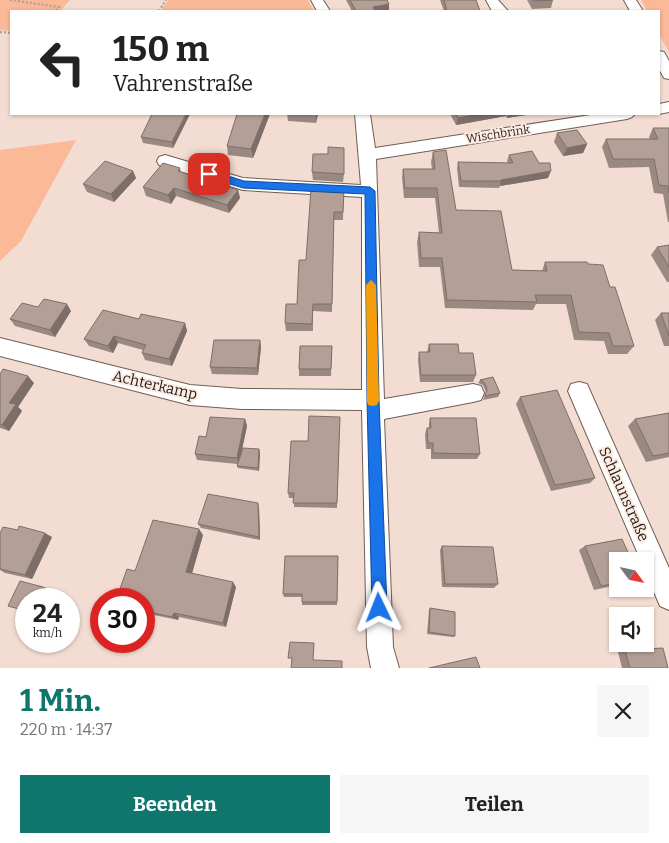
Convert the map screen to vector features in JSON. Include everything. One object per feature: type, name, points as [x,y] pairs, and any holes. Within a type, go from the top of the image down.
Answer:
[{"type":"street","points":[[492,0],[496,8],[499,10]]},
{"type":"street","points":[[660,57],[669,75]]},
{"type":"street","points":[[362,115],[368,155],[370,191],[373,405],[380,648],[385,668]]},
{"type":"street","name":"Wischbrink","points":[[368,155],[621,115]]},
{"type":"street","points":[[166,161],[243,184],[370,191]]},
{"type":"street","name":"Achterkamp","points":[[0,347],[190,395],[373,405],[473,393]]},
{"type":"street","name":"Schlaunstraße","points":[[579,391],[669,596]]},
{"type":"path","points":[[10,0],[59,7],[57,10]]},
{"type":"path","points":[[31,3],[34,0]]},
{"type":"shaded area","points":[[0,0],[70,0],[61,10],[10,10],[10,31],[0,30]]},
{"type":"shaded area","points":[[168,0],[308,0],[313,10],[162,10]]},
{"type":"shaded area","points":[[641,0],[669,0],[669,52],[660,36],[660,10],[646,10]]},
{"type":"shaded area","points":[[76,140],[21,241],[0,261],[0,150]]},
{"type":"building","points":[[350,0],[387,0],[389,4],[373,7],[374,10],[355,10]]},
{"type":"building","points":[[444,0],[476,0],[480,10],[447,10]]},
{"type":"building","points":[[152,115],[186,115],[172,142],[141,137]]},
{"type":"building","points":[[237,115],[265,115],[251,149],[227,146]]},
{"type":"building","points":[[456,115],[474,115],[458,118]]},
{"type":"building","points":[[653,128],[669,128],[669,193],[668,186],[659,185],[654,159],[613,159],[606,139],[658,139]]},
{"type":"building","points":[[577,130],[587,144],[567,148],[557,133]]},
{"type":"building","points":[[328,147],[344,148],[344,174],[312,172],[313,154],[328,154]]},
{"type":"building","points":[[446,150],[456,210],[501,211],[512,270],[547,271],[545,262],[587,262],[588,264],[603,265],[610,287],[615,287],[634,346],[613,346],[609,333],[579,332],[571,295],[535,295],[537,302],[447,300],[442,258],[421,258],[419,232],[442,233],[437,188],[405,188],[403,169],[435,169],[433,152]]},
{"type":"building","points":[[532,151],[539,163],[550,163],[551,171],[501,181],[461,181],[458,162],[513,163],[509,155]]},
{"type":"building","points":[[105,161],[133,171],[111,194],[83,184]]},
{"type":"building","points":[[163,163],[180,168],[178,171],[238,190],[227,205],[174,188],[168,195],[143,187]]},
{"type":"building","points":[[311,188],[344,190],[343,212],[334,212],[332,304],[313,304],[312,324],[285,323],[286,304],[297,304],[299,260],[306,260]]},
{"type":"building","points":[[669,245],[669,267],[657,247]]},
{"type":"building","points":[[44,299],[67,304],[50,330],[10,319],[22,303],[38,307]]},
{"type":"building","points":[[103,310],[139,319],[141,314],[185,323],[169,359],[142,353],[146,345],[114,336],[108,346],[84,339]]},
{"type":"building","points":[[661,313],[669,313],[669,336]]},
{"type":"building","points":[[214,340],[260,340],[257,368],[210,367]]},
{"type":"building","points":[[429,344],[458,344],[459,353],[473,353],[476,375],[421,375],[419,352],[430,352]]},
{"type":"building","points":[[300,346],[332,346],[331,369],[299,369]]},
{"type":"building","points":[[3,369],[28,376],[9,403],[16,404],[2,425],[0,424],[0,374]]},
{"type":"building","points":[[493,377],[500,393],[485,396],[487,389],[484,382],[480,380]]},
{"type":"building","points":[[557,390],[595,478],[555,485],[520,397]]},
{"type":"building","points":[[669,413],[669,453],[653,456],[635,419]]},
{"type":"building","points":[[309,416],[340,417],[337,503],[293,503],[294,493],[288,493],[291,441],[308,441]]},
{"type":"building","points":[[210,417],[245,419],[237,458],[195,454],[199,436],[206,437]]},
{"type":"building","points":[[430,418],[476,418],[480,454],[433,453],[433,443],[428,443],[427,428],[431,428]]},
{"type":"building","points":[[243,448],[259,449],[258,468],[237,466]]},
{"type":"building","points":[[208,494],[258,503],[259,537],[198,524]]},
{"type":"building","points":[[153,520],[199,529],[186,572],[233,582],[223,623],[174,613],[172,617],[155,613],[155,588],[120,588],[127,569],[135,571]]},
{"type":"building","points":[[19,526],[45,533],[25,575],[0,569],[0,533],[3,527],[18,530]]},
{"type":"building","points":[[622,539],[628,552],[609,552],[609,585],[601,586],[585,546]]},
{"type":"building","points":[[442,546],[493,547],[498,584],[445,584]]},
{"type":"building","points":[[285,556],[338,556],[337,602],[302,602],[302,594],[283,594]]},
{"type":"building","points":[[20,581],[43,587],[43,588],[17,588]]},
{"type":"building","points":[[15,591],[15,608],[8,606]]},
{"type":"building","points":[[430,608],[455,612],[455,636],[429,632]]},
{"type":"building","points":[[290,642],[314,643],[313,660],[342,661],[342,668],[291,668],[292,658],[288,658]]},
{"type":"building","points":[[654,648],[663,648],[668,668],[630,668],[626,652],[654,652]]},
{"type":"building","points":[[476,657],[480,668],[429,668]]},
{"type":"slow traffic","points":[[371,285],[373,401]]},
{"type":"route","points":[[209,174],[243,184],[370,191],[373,400],[379,608]]}]
